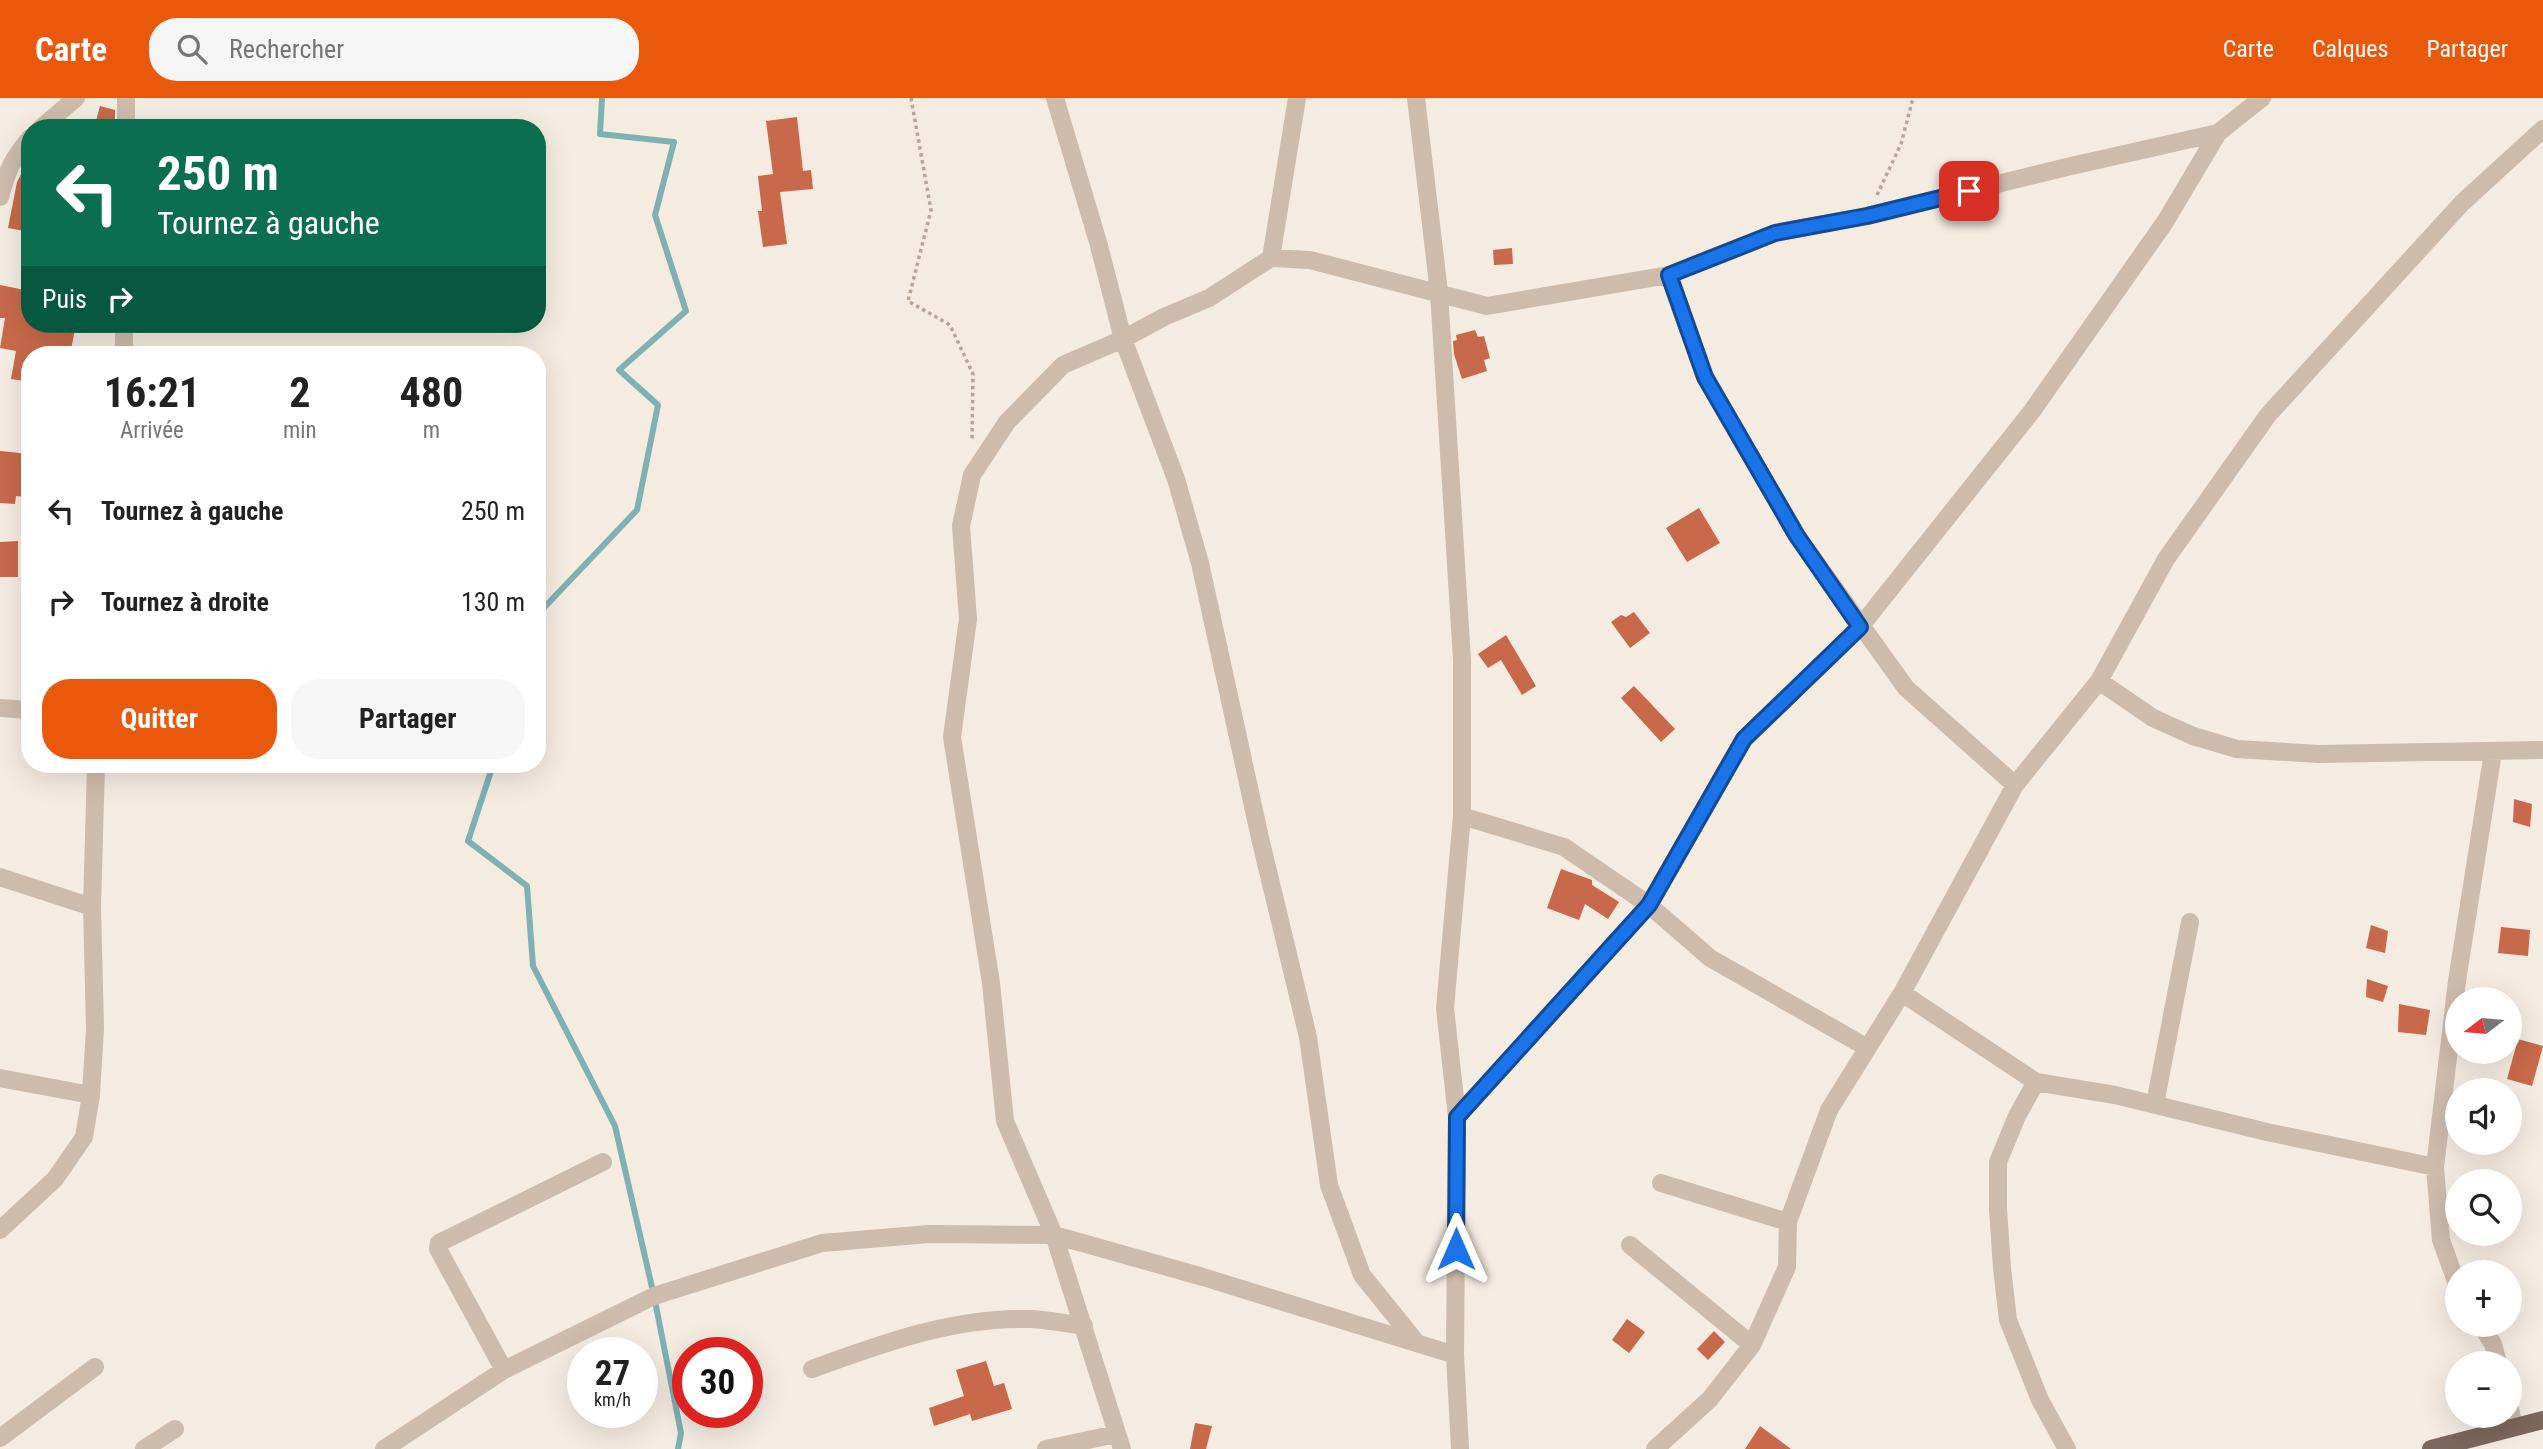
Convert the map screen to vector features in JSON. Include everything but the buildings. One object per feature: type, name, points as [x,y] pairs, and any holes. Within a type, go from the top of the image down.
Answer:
[{"type":"main road","points":[[2522,1425],[2543,1420]]},
{"type":"main road","points":[[2431,1449],[2510,1428]]},
{"type":"street","points":[[52,119],[76,98]]},
{"type":"street","points":[[126,98],[126,119]]},
{"type":"street","points":[[1055,98],[1098,242],[1123,339],[1175,479],[1200,563],[1260,838],[1308,1037],[1329,1185],[1362,1275],[1416,1342]]},
{"type":"street","points":[[1271,258],[1297,98]]},
{"type":"street","points":[[1416,98],[1439,292],[1462,660],[1462,816],[1445,1008],[1457,1117],[1455,1355],[1460,1449]]},
{"type":"street","points":[[1457,1117],[1649,905],[1744,739],[1860,627],[2032,411],[2165,222],[2218,133],[2262,98]]},
{"type":"street","points":[[1654,1449],[1710,1399],[1752,1345],[1787,1267],[1788,1222],[1829,1110],[1902,993],[2015,785],[2099,681],[2166,559],[2268,415],[2462,203],[2543,130]]},
{"type":"street","points":[[1046,1449],[1119,1442],[1054,1236],[1005,1121],[991,982],[952,737],[968,619],[961,526],[972,475],[1007,422],[1063,365],[1209,298],[1271,258],[1310,260],[1487,306],[1669,275],[1775,233],[1867,216],[2218,133]]},
{"type":"street","points":[[0,197],[6,170],[21,149]]},
{"type":"street","points":[[1669,275],[1705,377],[1797,536],[1906,688],[2015,785]]},
{"type":"street","points":[[2099,681],[2152,718],[2193,736],[2237,749],[2319,754],[2543,750]]},
{"type":"street","points":[[0,708],[21,709]]},
{"type":"street","points":[[2448,1260],[2441,1240],[2435,1167],[2457,981],[2493,752]]},
{"type":"street","points":[[0,1230],[55,1179],[84,1137],[91,1096],[95,1027],[92,907],[96,773]]},
{"type":"street","points":[[1462,816],[1564,847],[1649,905],[1710,958],[1866,1047]]},
{"type":"street","points":[[0,877],[92,907]]},
{"type":"street","points":[[2155,1104],[2190,922]]},
{"type":"street","points":[[1902,993],[2036,1082],[2155,1104],[2267,1132],[2435,1167]]},
{"type":"street","points":[[0,1078],[91,1096]]},
{"type":"street","points":[[2036,1082],[2017,1116],[1998,1162],[2002,1268],[2008,1320],[2040,1400],[2067,1449]]},
{"type":"street","points":[[504,1370],[438,1249],[439,1243],[603,1162]]},
{"type":"street","points":[[1661,1183],[1788,1222]]},
{"type":"street","points":[[384,1449],[504,1370],[654,1296],[822,1243],[929,1234],[1054,1236],[1203,1277],[1455,1355]]},
{"type":"street","points":[[1630,1245],[1752,1345]]},
{"type":"street","points":[[812,1369],[889,1340],[937,1328],[996,1320],[1032,1319],[1084,1326]]},
{"type":"street","points":[[0,1438],[95,1367]]},
{"type":"street","points":[[144,1449],[175,1429]]},
{"type":"path","points":[[911,98],[931,210],[908,301],[950,325],[973,374],[972,475]]},
{"type":"path","points":[[1867,216],[1901,145],[1913,98]]},
{"type":"waterway","points":[[546,606],[637,510],[658,405],[619,370],[686,311],[655,215],[674,142],[600,134],[602,98]]},
{"type":"waterway","points":[[490,773],[468,841],[527,886],[533,966],[615,1126],[654,1296],[681,1433],[678,1449]]},
{"type":"route","points":[[1456,1249],[1457,1117],[1649,905],[1744,739],[1860,627],[1797,536],[1705,377],[1669,275],[1775,233],[1867,216],[1969,191]]}]
